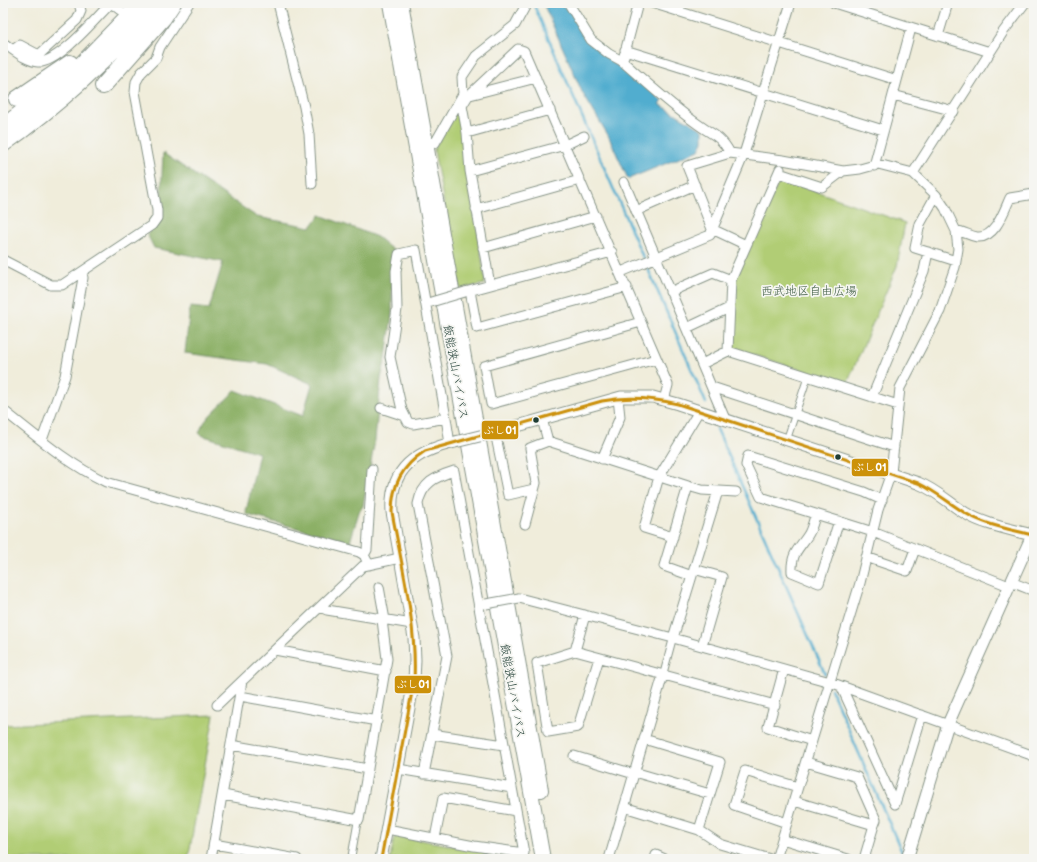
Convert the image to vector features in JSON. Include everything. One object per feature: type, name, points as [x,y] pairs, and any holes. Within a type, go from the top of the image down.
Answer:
[{"type":"highway","points":[[16,99],[63,68],[93,45],[136,3]]},
{"type":"highway","points":[[3,127],[76,70],[141,3]]},
{"type":"highway","points":[[3,144],[85,80],[158,3]]},
{"type":"highway","points":[[103,86],[163,18],[173,3]]},
{"type":"highway","name":"飯能狭山バイパス","points":[[390,3],[543,859]]},
{"type":"highway","name":"飯能狭山バイパス","points":[[401,3],[553,859]]},
{"type":"street","points":[[13,50],[20,45],[37,54],[41,53],[77,20],[81,11],[79,3]]},
{"type":"street","points":[[3,43],[30,60],[39,62],[49,60],[75,40],[111,3],[120,10]]},
{"type":"street","points":[[3,260],[51,285],[62,285],[152,225],[157,218],[157,210],[135,92],[136,82],[141,73],[156,58],[160,47],[189,3]]},
{"type":"street","points":[[278,3],[304,107],[309,134],[312,184]]},
{"type":"street","points":[[426,146],[436,143],[463,94],[462,77],[476,56],[515,24],[527,3]]},
{"type":"street","points":[[571,3],[569,4],[591,40],[622,62],[699,126],[718,136],[724,142],[730,153]]},
{"type":"street","points":[[622,62],[638,3]]},
{"type":"street","points":[[652,3],[897,80]]},
{"type":"street","points":[[621,272],[710,235],[744,154],[792,3]]},
{"type":"street","points":[[834,3],[990,52]]},
{"type":"street","points":[[938,36],[948,3]]},
{"type":"street","points":[[913,173],[990,52],[1025,3]]},
{"type":"street","points":[[874,166],[911,28]]},
{"type":"street","points":[[153,40],[160,47]]},
{"type":"street","points":[[490,285],[470,171],[467,133],[462,106],[468,96],[518,49],[524,51],[621,272],[668,385],[664,400]]},
{"type":"street","points":[[625,50],[883,130]]},
{"type":"street","points":[[468,96],[536,78]]},
{"type":"street","points":[[893,95],[954,110]]},
{"type":"street","points":[[467,133],[550,110]]},
{"type":"street","points":[[470,171],[565,145],[584,136]]},
{"type":"street","points":[[746,245],[712,229],[687,166],[730,153],[783,160],[843,171],[878,164],[913,173],[936,195],[945,208],[956,231],[958,249],[956,261],[940,311],[900,388],[891,473],[830,682],[776,859]]},
{"type":"street","points":[[728,351],[731,280],[779,173],[783,160]]},
{"type":"street","points":[[779,173],[822,187],[843,171]]},
{"type":"street","points":[[476,209],[580,180]]},
{"type":"street","points":[[624,182],[653,258],[687,328],[725,419]]},
{"type":"street","points":[[636,211],[695,185]]},
{"type":"street","points":[[956,231],[962,231],[984,237],[992,231],[1000,220],[1010,198],[1034,194]]},
{"type":"street","points":[[936,195],[920,224],[915,248],[956,261]]},
{"type":"street","points":[[483,248],[596,216]]},
{"type":"street","points":[[446,418],[413,424],[408,422],[402,410],[390,357],[397,309],[396,271],[399,254],[416,250],[428,303],[446,418],[452,443]]},
{"type":"street","points":[[428,303],[612,252]]},
{"type":"street","points":[[872,396],[924,271],[928,252]]},
{"type":"street","points":[[42,440],[65,376],[83,278],[82,273]]},
{"type":"street","points":[[670,292],[713,273],[731,280]]},
{"type":"street","points":[[468,291],[476,328],[627,287]]},
{"type":"street","points":[[687,328],[729,308]]},
{"type":"street","points":[[641,322],[484,366],[491,404],[656,359]]},
{"type":"street","points":[[702,364],[728,351],[898,405]]},
{"type":"street","points":[[787,439],[808,376]]},
{"type":"street","points":[[712,388],[894,446]]},
{"type":"street","points":[[382,859],[415,672],[415,648],[412,624],[392,503],[397,479],[406,465],[417,456],[452,443],[618,398],[643,396],[664,400],[891,473],[930,488],[964,513],[976,518],[1033,533],[948,724],[907,857]]},
{"type":"street","points":[[602,459],[620,416],[618,398]]},
{"type":"street","points":[[381,408],[405,416]]},
{"type":"street","points":[[3,410],[87,473],[106,482],[359,552],[364,555],[369,565]]},
{"type":"street","points":[[673,537],[644,528],[659,477],[699,411]]},
{"type":"street","points":[[542,419],[548,441]]},
{"type":"street","points":[[494,432],[508,494],[534,489]]},
{"type":"street","points":[[525,524],[536,477],[530,448],[548,441],[702,490],[736,492]]},
{"type":"street","points":[[882,500],[864,492],[748,456],[746,465],[761,497],[873,532],[1010,584],[1034,591]]},
{"type":"street","points":[[364,555],[366,550],[372,469]]},
{"type":"street","points":[[387,829],[474,846],[524,853],[504,745],[482,606],[454,471],[439,476],[427,484],[420,496],[418,504],[447,656],[424,774]]},
{"type":"street","points":[[688,486],[664,566],[722,577],[702,646]]},
{"type":"street","points":[[608,859],[718,491]]},
{"type":"street","points":[[816,514],[808,535],[796,549],[791,564],[792,572],[819,583],[839,521]]},
{"type":"street","points":[[866,557],[907,571],[915,548]]},
{"type":"street","points":[[217,705],[363,566],[400,558]]},
{"type":"street","points":[[351,859],[386,671],[387,659],[384,620],[379,587]]},
{"type":"street","points":[[482,606],[519,598],[674,638],[830,682],[1034,756]]},
{"type":"street","points":[[320,607],[412,624]]},
{"type":"street","points":[[575,652],[585,615]]},
{"type":"street","points":[[275,650],[386,671]]},
{"type":"street","points":[[599,658],[578,727],[548,732],[537,663],[575,652],[599,658],[775,705]]},
{"type":"street","points":[[784,669],[768,728],[812,741]]},
{"type":"street","points":[[212,859],[242,681]]},
{"type":"street","points":[[841,686],[895,804],[922,715]]},
{"type":"street","points":[[240,696],[377,721]]},
{"type":"street","points":[[432,734],[504,745]]},
{"type":"street","points":[[644,739],[720,762],[699,830]]},
{"type":"street","points":[[231,745],[368,769]]},
{"type":"street","points":[[574,756],[710,794]]},
{"type":"street","points":[[806,762],[857,777],[876,820],[864,859]]},
{"type":"street","points":[[398,769],[512,788]]},
{"type":"street","points":[[787,823],[734,805],[745,771],[798,787]]},
{"type":"street","points":[[223,795],[358,819]]},
{"type":"street","points":[[435,838],[443,798],[516,811]]},
{"type":"street","points":[[794,801],[874,825]]},
{"type":"street","points":[[624,807],[699,830],[720,844],[770,859]]},
{"type":"street","points":[[782,839],[848,859]]},
{"type":"street","points":[[214,844],[297,859]]},
{"type":"street","points":[[655,859],[656,855],[665,859]]},
{"type":"green space","points":[[459,106],[485,280],[484,284],[460,289],[434,151]]},
{"type":"green space","points":[[163,153],[257,217],[311,227],[320,215],[377,237],[394,251],[392,272],[392,315],[386,358],[381,378],[375,440],[363,506],[359,512],[350,542],[248,515],[246,512],[259,453],[201,435],[199,433],[210,415],[235,390],[303,416],[312,384],[267,364],[185,353],[190,307],[209,309],[223,262],[154,248],[147,234],[160,218]]},
{"type":"green space","name":"西武地区自由広場","points":[[782,179],[905,223],[897,266],[847,384],[734,349],[731,345],[734,282],[779,181]]},
{"type":"green space","points":[[214,715],[188,859],[3,859],[3,725]]},
{"type":"green space","points":[[397,836],[518,857],[519,859],[390,859],[394,838]]},
{"type":"water","points":[[543,3],[567,3],[590,43],[624,71],[627,68],[662,101],[659,104],[703,130],[703,141],[699,150],[628,179],[608,135],[583,94]]},
{"type":"waterway","points":[[533,3],[706,403]]},
{"type":"waterway","points":[[717,429],[825,674]]},
{"type":"waterway","points":[[831,689],[904,857]]},
{"type":"transit line","name":"ぶし01","points":[[381,859],[414,681],[411,617],[392,512],[392,502],[396,485],[404,470],[425,451],[602,401],[631,398],[659,400],[678,404],[918,483],[965,513],[981,521],[1032,535]]}]
